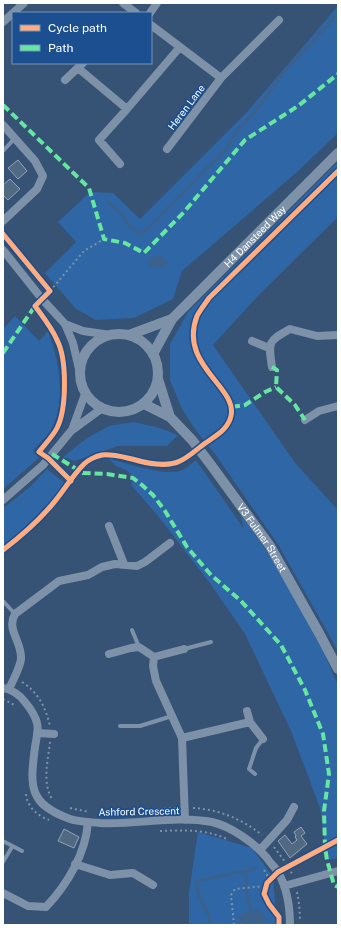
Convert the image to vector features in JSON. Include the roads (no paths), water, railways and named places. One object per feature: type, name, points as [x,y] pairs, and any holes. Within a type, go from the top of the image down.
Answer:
[{"type":"street","points":[[14,12],[24,3]]},
{"type":"street","points":[[123,3],[135,12]]},
{"type":"street","points":[[151,12],[157,3]]},
{"type":"street","points":[[3,22],[12,14]]},
{"type":"street","name":"Heren Lane","points":[[167,149],[221,78],[279,20]]},
{"type":"street","points":[[152,25],[221,78]]},
{"type":"street","points":[[120,164],[99,140],[180,47]]},
{"type":"street","points":[[65,80],[80,66],[127,109]]},
{"type":"street","points":[[3,125],[35,161],[43,176],[37,189],[3,221]]},
{"type":"street","name":"H4 Dansteed Way","points":[[153,354],[172,319],[338,153]]},
{"type":"street","points":[[4,252],[42,299],[65,324],[73,343],[79,369],[80,382],[85,394],[92,402],[101,409],[109,412],[123,413],[136,409],[151,397],[158,379],[157,366],[153,354],[139,339],[129,335],[111,335],[93,343],[86,350],[79,369]]},
{"type":"street","name":"H4 Dansteed Way","points":[[129,335],[172,319]]},
{"type":"street","points":[[65,324],[83,331],[111,335]]},
{"type":"street","points":[[272,367],[269,348],[275,337],[290,329],[317,336],[338,335]]},
{"type":"street","points":[[252,342],[269,348]]},
{"type":"street","name":"V3 Fulmer Street","points":[[158,379],[170,417]]},
{"type":"street","points":[[72,431],[85,394]]},
{"type":"street","name":"V3 Fulmer Street","points":[[144,404],[170,417],[192,440],[211,465],[270,546],[338,669]]},
{"type":"street","points":[[305,420],[319,411],[338,406]]},
{"type":"street","points":[[3,500],[43,464],[72,431],[101,409]]},
{"type":"street","points":[[109,526],[124,564]]},
{"type":"street","points":[[6,688],[14,677],[21,660],[20,645],[12,629],[11,620],[15,614],[59,580],[88,575],[102,567],[115,564],[137,566],[170,543]]},
{"type":"street","points":[[109,654],[139,647],[154,657],[184,650]]},
{"type":"street","points":[[154,657],[153,666],[156,680],[182,738],[186,808],[185,820]]},
{"type":"street","name":"Ashford Crescent","points":[[6,688],[23,698],[32,712],[37,724],[32,772],[34,787],[38,800],[52,812],[72,820],[88,822],[112,823],[185,820],[213,822],[240,834],[260,850],[278,872],[284,886],[290,910],[290,925]]},
{"type":"street","points":[[247,711],[250,722],[263,739]]},
{"type":"street","points":[[182,738],[250,722]]},
{"type":"street","points":[[37,733],[53,734]]},
{"type":"street","points":[[260,850],[287,820],[294,807]]},
{"type":"street","points":[[3,893],[28,906],[46,907],[59,893],[76,864],[83,848],[88,830],[88,822]]},
{"type":"street","points":[[76,864],[110,875],[134,873],[153,885]]},
{"type":"street","points":[[284,886],[338,871]]},
{"type":"lane","points":[[3,151],[16,138]]},
{"type":"lane","points":[[3,601],[15,614]]},
{"type":"lane","points":[[132,630],[139,647]]},
{"type":"lane","points":[[184,650],[211,642]]},
{"type":"lane","points":[[120,726],[140,726],[172,716]]},
{"type":"lane","points":[[255,774],[249,768],[256,748],[263,739]]},
{"type":"lane","points":[[3,840],[22,851]]},
{"type":"lane","points":[[3,862],[12,846]]},
{"type":"waterway","points":[[108,202],[123,215],[127,223],[141,235],[228,147],[236,132],[253,114],[287,68],[338,14]]},
{"type":"waterway","points":[[210,925],[210,918],[198,894],[196,881],[255,869]]},
{"type":"waterway","points":[[246,871],[246,890],[251,910]]}]
